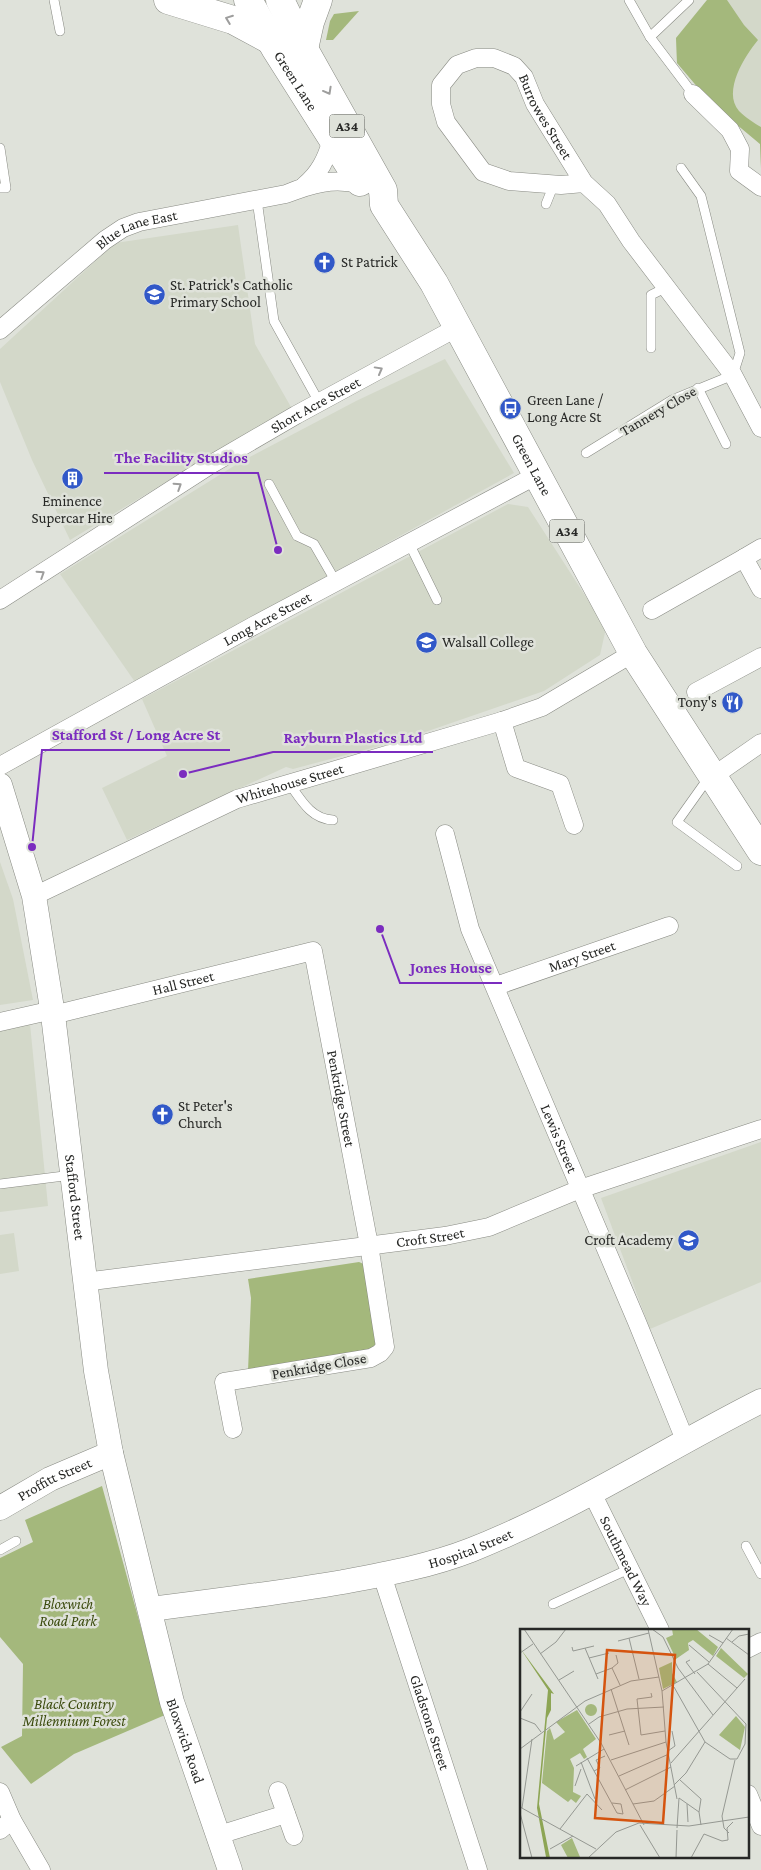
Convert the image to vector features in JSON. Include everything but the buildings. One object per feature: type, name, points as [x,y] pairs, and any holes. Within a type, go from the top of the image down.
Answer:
[{"type":"highway","points":[[168,0],[233,20],[272,42]]},
{"type":"highway","name":"Green Lane","points":[[248,0],[332,140],[371,198],[384,205]]},
{"type":"highway","name":"Green Lane","points":[[280,0],[304,49],[383,190],[384,205],[434,283],[633,654],[761,851]]},
{"type":"highway","points":[[304,49],[312,13],[318,0]]},
{"type":"main road","name":"Stafford Street","points":[[1,791],[34,896],[53,1012],[96,1370],[111,1453],[151,1609]]},
{"type":"main road","name":"Hospital Street","points":[[151,1609],[267,1595],[382,1575],[471,1550],[592,1494],[685,1440],[761,1401]]},
{"type":"main road","name":"Proffitt Street","points":[[0,1508],[50,1480],[111,1453]]},
{"type":"main road","name":"Bloxwich Road","points":[[151,1609],[172,1702],[230,1870]]},
{"type":"street","name":"Burrowes Street","points":[[584,183],[554,184],[509,180],[483,172],[446,122],[441,104],[441,86],[457,65],[476,58],[494,58],[514,66],[524,77],[535,104],[584,183],[607,204],[631,241],[668,286],[733,375],[761,428]]},
{"type":"street","points":[[693,94],[730,130],[740,149],[739,171],[761,187]]},
{"type":"street","name":"Blue Lane East","points":[[304,187],[323,166],[332,140]]},
{"type":"street","name":"Blue Lane East","points":[[0,330],[104,240],[123,228],[139,222],[286,194],[304,187],[330,181],[346,180],[362,185]]},
{"type":"street","name":"Short Acre Street","points":[[0,600],[210,465],[319,402],[458,327]]},
{"type":"street","name":"Long Acre Street","points":[[0,766],[336,582],[537,475]]},
{"type":"street","points":[[652,610],[761,548]]},
{"type":"street","points":[[744,558],[761,589]]},
{"type":"street","name":"Whitehouse Street","points":[[34,896],[237,799],[502,721],[542,707],[633,654]]},
{"type":"street","points":[[696,692],[761,657]]},
{"type":"street","points":[[502,721],[516,768],[560,784],[574,825]]},
{"type":"street","points":[[711,776],[761,743]]},
{"type":"street","name":"Lewis Street","points":[[445,834],[470,929],[496,986],[685,1440]]},
{"type":"street","name":"Mary Street","points":[[496,986],[669,926]]},
{"type":"street","name":"Hall Street","points":[[0,1022],[53,1012],[313,951]]},
{"type":"street","name":"Penkridge Street","points":[[313,951],[369,1245]]},
{"type":"street","name":"Croft Street","points":[[84,1282],[445,1236],[489,1226],[580,1189],[761,1129]]},
{"type":"street","name":"Penkridge Close","points":[[233,1429],[224,1382],[371,1358],[380,1354],[385,1347],[385,1341],[369,1245]]},
{"type":"street","name":"Southmead Way","points":[[592,1494],[659,1629]]},
{"type":"street","name":"Gladstone Street","points":[[382,1575],[478,1870]]},
{"type":"street","points":[[748,1648],[761,1642]]},
{"type":"street","points":[[278,1791],[294,1836]]},
{"type":"street","points":[[0,1792],[6,1825],[41,1870]]},
{"type":"street","points":[[748,1792],[761,1826],[748,1830]]},
{"type":"street","points":[[218,1835],[286,1814]]},
{"type":"lane","points":[[54,0],[60,31]]},
{"type":"lane","points":[[629,0],[650,37],[693,94]]},
{"type":"lane","points":[[650,37],[689,0]]},
{"type":"lane","points":[[0,148],[6,188],[0,188]]},
{"type":"lane","points":[[681,168],[701,196],[740,354],[733,375]]},
{"type":"lane","points":[[546,204],[554,184]]},
{"type":"lane","points":[[257,200],[274,321],[319,402]]},
{"type":"lane","points":[[651,348],[651,295],[668,286]]},
{"type":"lane","name":"Tannery Close","points":[[586,453],[672,400],[733,375]]},
{"type":"lane","points":[[698,388],[726,444]]},
{"type":"lane","points":[[269,484],[297,536],[314,544],[336,582]]},
{"type":"lane","points":[[409,543],[437,600]]},
{"type":"lane","points":[[711,776],[677,822],[737,866]]},
{"type":"lane","points":[[289,783],[313,814],[324,819],[334,820]]},
{"type":"lane","points":[[0,1184],[72,1175]]},
{"type":"lane","points":[[0,1550],[16,1540]]},
{"type":"lane","points":[[746,1546],[761,1574]]},
{"type":"lane","points":[[553,1604],[629,1569]]},
{"type":"shaded area","points":[[707,0],[761,0],[761,168],[760,144],[711,103],[677,63],[676,38]]},
{"type":"shaded area","name":"St. Patrick's Catholic Primary School","points":[[238,225],[255,344],[291,407],[70,540],[32,460],[0,382],[0,349],[115,243]]},
{"type":"shaded area","points":[[445,359],[514,473],[135,682],[60,574],[242,461],[356,401]]},
{"type":"shaded area","name":"Walsall College","points":[[508,504],[528,507],[606,628],[600,655],[544,691],[402,740],[293,769],[286,767],[127,840],[102,788],[167,756],[142,699]]},
{"type":"shaded area","points":[[0,862],[13,899],[33,1000],[0,1005]]},
{"type":"shaded area","points":[[30,1024],[48,1206],[0,1212],[0,1030]]},
{"type":"shaded area","name":"Croft Academy","points":[[761,1142],[761,1282],[650,1329],[601,1198]]},
{"type":"shaded area","points":[[14,1233],[19,1271],[0,1274],[0,1235]]},
{"type":"green space","points":[[707,0],[727,0],[744,25],[758,40],[737,74],[733,94],[734,103],[739,111],[761,127],[761,168],[760,144],[711,103],[677,63],[676,38]]},
{"type":"green space","points":[[359,11],[333,40],[326,40],[330,21],[334,14]]},
{"type":"green space","points":[[359,1262],[366,1265],[378,1341],[373,1353],[248,1371],[251,1298],[248,1279]]},
{"type":"green space","name":"Bloxwich Road Park","points":[[102,1486],[165,1715],[74,1754],[31,1784],[1,1747],[22,1736],[23,1664],[0,1637],[0,1558],[33,1542],[25,1520]]},
{"type":"place","name":"St Patrick","points":[[325,262]]},
{"type":"place","name":"St. Patrick's Catholic Primary School","points":[[154,294]]},
{"type":"place","name":"Green Lane / Long Acre St","points":[[511,409]]},
{"type":"place","name":"Eminence Supercar Hire","points":[[72,478]]},
{"type":"place","name":"The Facility Studios","points":[[278,550]]},
{"type":"place","name":"Walsall College","points":[[426,642]]},
{"type":"place","name":"Tony's","points":[[733,702]]},
{"type":"place","name":"Rayburn Plastics Ltd","points":[[183,774]]},
{"type":"place","name":"Stafford St / Long Acre St","points":[[32,847]]},
{"type":"place","name":"Jones House","points":[[380,929]]},
{"type":"place","name":"St Peter's Church","points":[[162,1115]]},
{"type":"place","name":"Croft Academy","points":[[689,1240]]},
{"type":"park label","name":"Black Country Millennium Forest","points":[[74,1712]]}]
